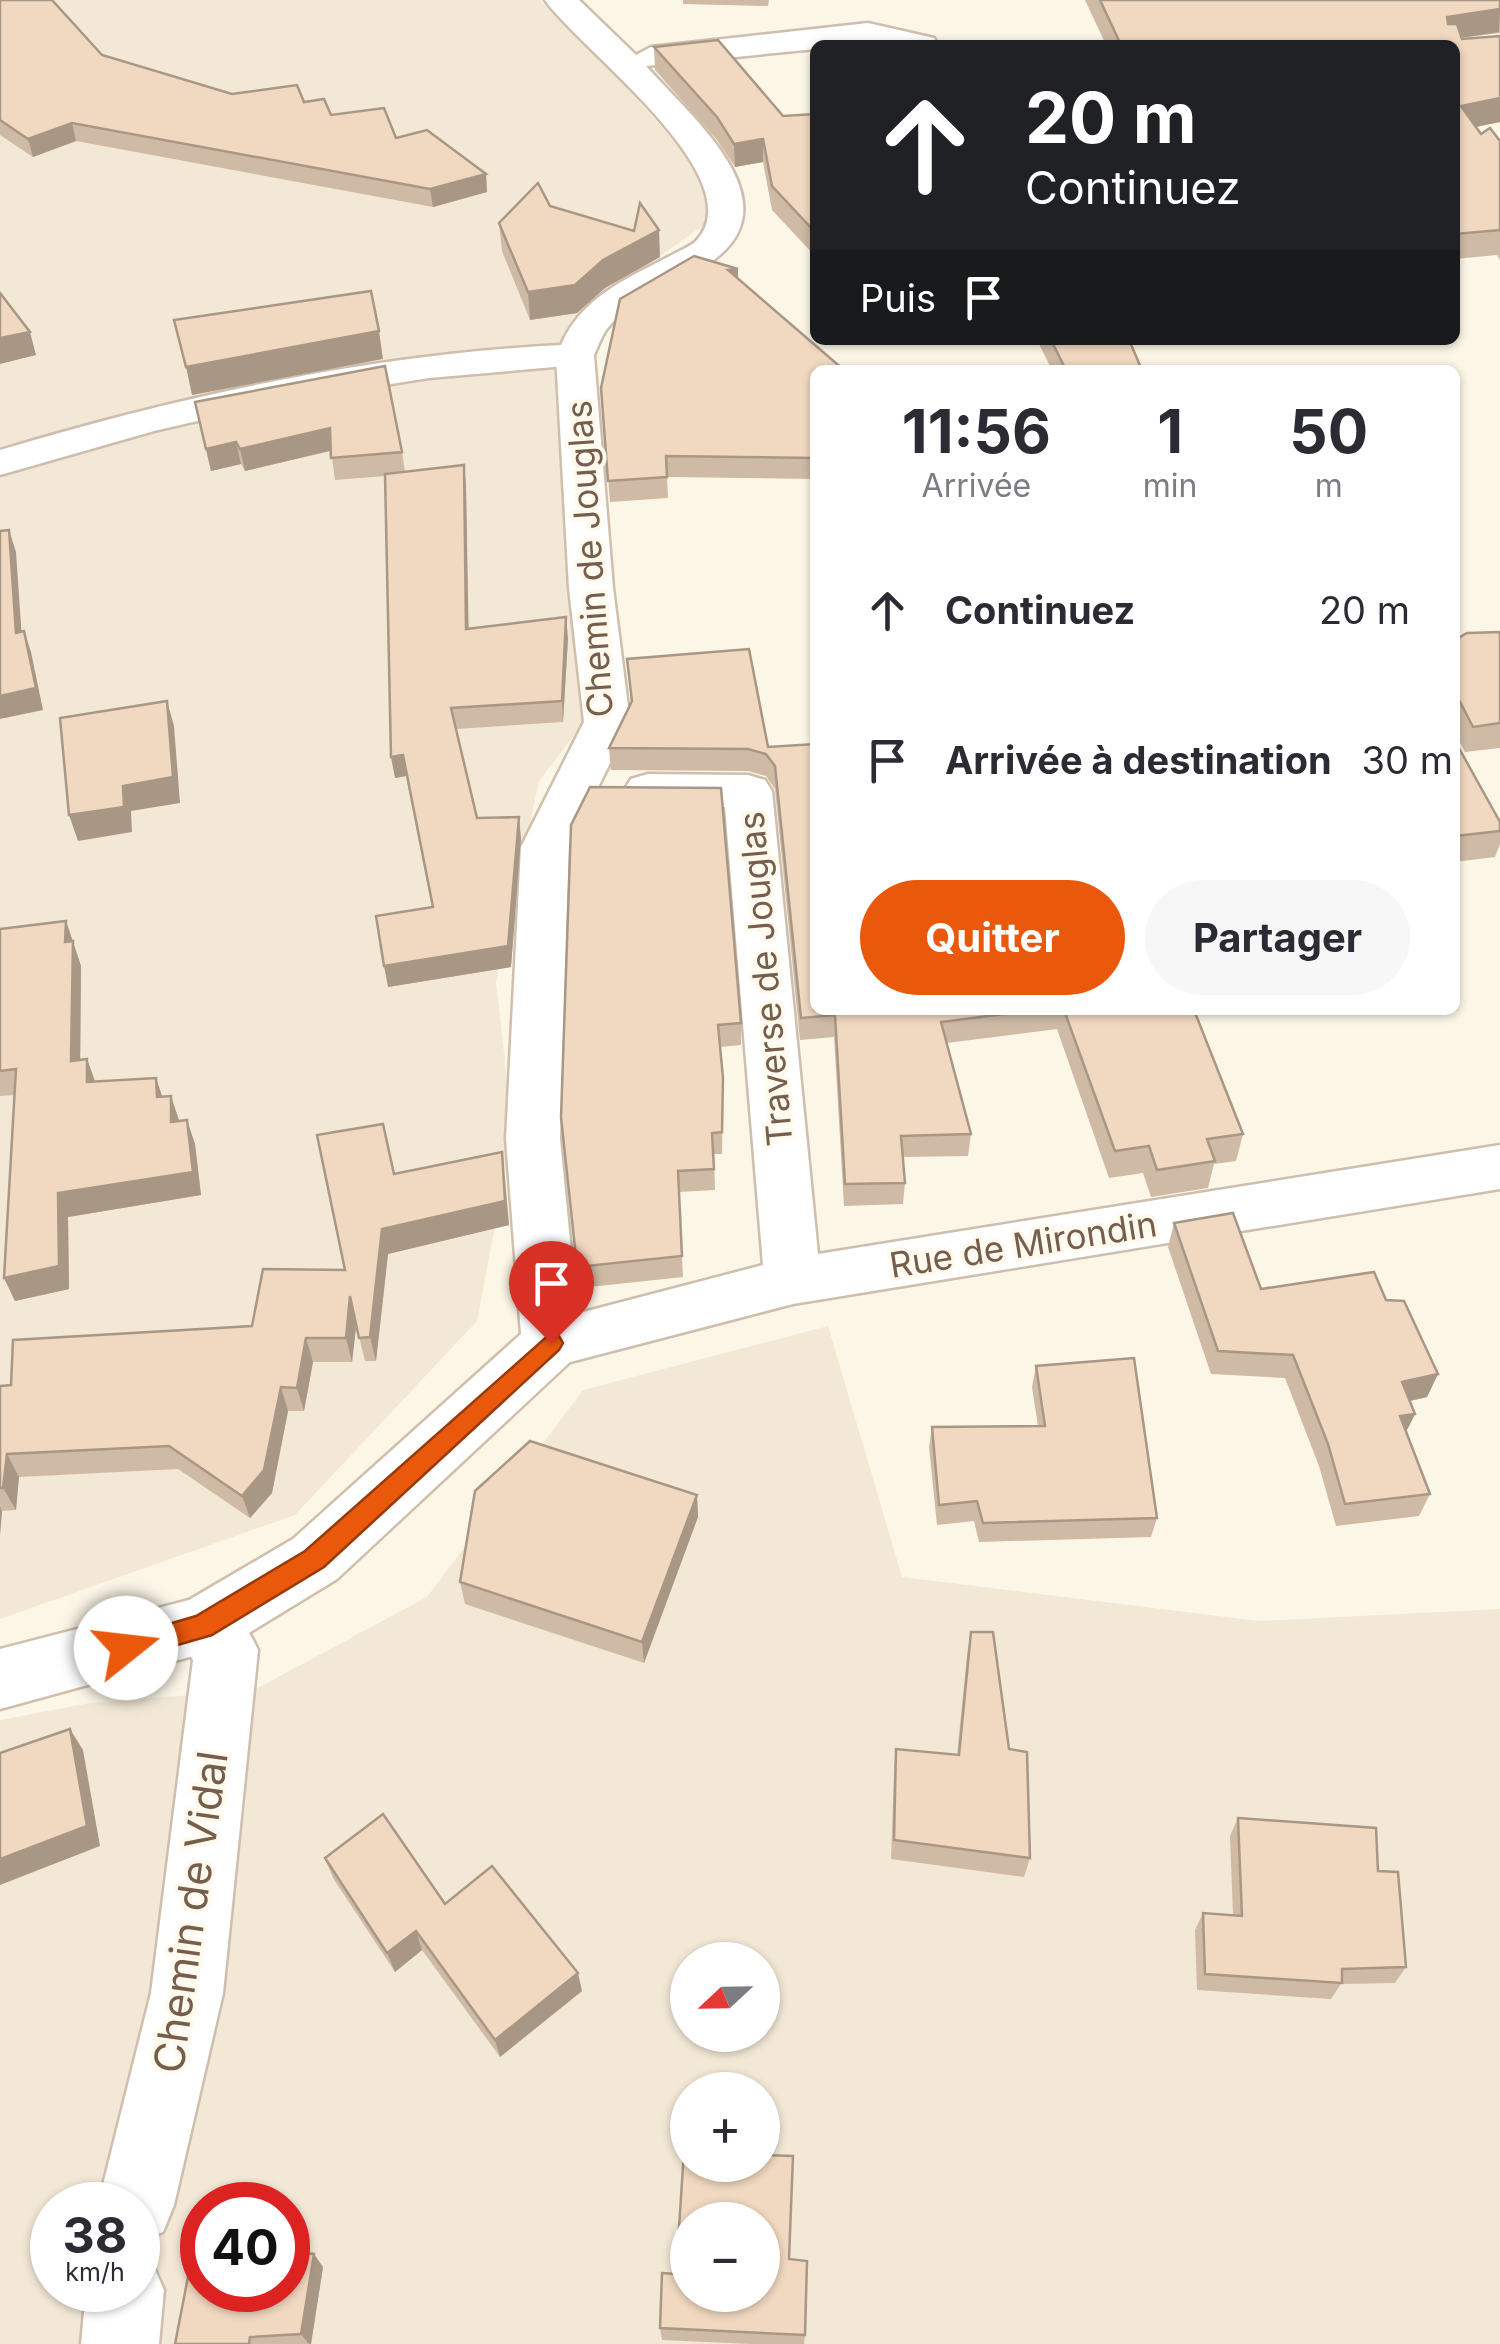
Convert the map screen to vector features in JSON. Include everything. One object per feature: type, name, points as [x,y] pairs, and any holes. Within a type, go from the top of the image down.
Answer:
[{"type":"street","name":"Chemin de Jouglas","points":[[551,1343],[533,1139],[546,847],[608,722],[591,588],[575,356],[588,327],[618,298],[710,249],[728,219],[723,180],[624,60],[561,0]]},
{"type":"street","points":[[624,60],[868,33],[900,40]]},
{"type":"street","points":[[0,462],[222,402],[492,358],[575,356]]},
{"type":"street","name":"Traverse de Jouglas","points":[[574,790],[748,791],[768,1042],[793,1281]]},
{"type":"street","name":"Rue de Mirondin","points":[[551,1343],[793,1281],[1500,1166]]},
{"type":"street","points":[[0,1679],[202,1626],[314,1559],[551,1343]]},
{"type":"street","name":"Chemin de Vidal","points":[[141,2182],[186,1993],[226,1650],[202,1626]]},
{"type":"street","points":[[120,2344],[123,2312]]},
{"type":"shaded area","points":[[0,0],[539,0],[582,38],[713,184],[711,220],[577,315],[555,392],[587,719],[539,781],[496,982],[513,1132],[477,1321],[295,1515],[0,1619]]},
{"type":"shaded area","points":[[828,1326],[902,1577],[1259,1621],[1500,1609],[1500,2344],[0,2344],[0,1720],[90,1703],[254,1690],[427,1597],[583,1390]]},
{"type":"building","points":[[0,0],[52,0],[102,55],[232,94],[297,85],[304,102],[324,99],[331,115],[384,108],[396,138],[427,130],[486,174],[430,189],[72,123],[28,139],[0,120]]},
{"type":"building","points":[[1100,0],[1500,0],[1500,9],[1447,17],[1448,24],[1457,24],[1462,39],[1500,36],[1500,98],[1461,106],[1481,134],[1490,128],[1500,141],[1500,230],[1460,234],[1460,40],[1119,40]]},
{"type":"building","points":[[718,40],[783,116],[810,114],[810,227],[772,186],[763,139],[734,144],[717,117],[654,47]]},
{"type":"building","points":[[538,183],[550,206],[634,231],[640,203],[659,230],[603,260],[575,285],[528,292],[499,223]]},
{"type":"building","points":[[694,256],[738,269],[728,270],[810,341],[810,345],[838,365],[810,365],[810,458],[666,456],[667,477],[608,481],[601,388],[620,299]]},
{"type":"building","points":[[371,291],[379,331],[186,367],[174,320]]},
{"type":"building","points":[[0,293],[30,332],[0,338]]},
{"type":"building","points":[[1054,345],[1131,345],[1140,365],[1064,365]]},
{"type":"building","points":[[385,366],[402,452],[331,458],[330,428],[240,449],[236,442],[206,449],[195,402]]},
{"type":"building","points":[[464,465],[466,629],[566,617],[562,701],[451,708],[477,818],[519,817],[508,946],[384,966],[376,916],[433,907],[403,755],[391,757],[385,474]]},
{"type":"building","points":[[9,530],[16,633],[24,631],[36,688],[0,696],[0,531]]},
{"type":"building","points":[[1500,632],[1500,723],[1473,727],[1460,702],[1460,637],[1467,633]]},
{"type":"building","points":[[749,649],[768,747],[810,744],[810,1015],[835,1015],[801,1018],[775,766],[766,754],[748,749],[609,748],[632,701],[627,659]]},
{"type":"building","points":[[167,701],[173,777],[123,786],[124,807],[69,815],[60,718]]},
{"type":"building","points":[[1460,750],[1500,822],[1500,831],[1460,835]]},
{"type":"building","points":[[590,787],[721,788],[741,1023],[718,1025],[723,1078],[722,1132],[712,1133],[714,1169],[678,1171],[682,1256],[577,1267],[561,1117],[571,825]]},
{"type":"building","points":[[66,921],[65,942],[73,941],[71,1061],[87,1059],[87,1082],[156,1078],[157,1097],[171,1096],[171,1122],[187,1120],[193,1172],[58,1193],[59,1266],[4,1278],[16,1069],[0,1071],[0,929]]},
{"type":"building","points":[[835,1015],[996,1015],[941,1022],[971,1134],[901,1136],[905,1183],[845,1184]]},
{"type":"building","points":[[1066,1015],[1196,1015],[1243,1134],[1207,1139],[1215,1161],[1157,1170],[1149,1146],[1115,1151]]},
{"type":"building","points":[[383,1124],[394,1174],[502,1152],[505,1201],[382,1229],[370,1337],[359,1338],[350,1296],[346,1338],[306,1338],[297,1388],[281,1387],[264,1470],[242,1496],[169,1446],[7,1454],[0,1488],[0,1386],[11,1385],[13,1340],[252,1326],[263,1269],[345,1270],[317,1135]]},
{"type":"building","points":[[1233,1213],[1261,1289],[1374,1272],[1386,1300],[1404,1301],[1438,1374],[1402,1382],[1415,1414],[1400,1416],[1430,1494],[1345,1504],[1328,1444],[1293,1355],[1218,1351],[1174,1223]]},
{"type":"building","points":[[1134,1358],[1157,1518],[983,1523],[977,1501],[939,1505],[932,1427],[1045,1426],[1036,1366]]},
{"type":"building","points":[[530,1441],[697,1495],[642,1642],[460,1582],[475,1491]]},
{"type":"building","points":[[971,1632],[993,1632],[1009,1749],[1027,1752],[1030,1858],[894,1840],[896,1749],[959,1755]]},
{"type":"building","points":[[70,1729],[87,1826],[0,1859],[0,1753]]},
{"type":"building","points":[[383,1814],[445,1904],[492,1866],[578,1973],[495,2040],[416,1931],[387,1953],[325,1858]]},
{"type":"building","points":[[1238,1818],[1376,1828],[1378,1871],[1398,1872],[1406,1967],[1342,1969],[1342,1983],[1205,1974],[1203,1913],[1242,1916]]},
{"type":"building","points":[[780,2156],[793,2156],[789,2259],[807,2261],[805,2335],[660,2328],[662,2273],[670,2274],[670,2312],[780,2312],[780,2202],[681,2202],[682,2182],[780,2182]]},
{"type":"building","points":[[181,2312],[305,2312],[301,2334],[250,2337],[249,2344],[175,2344]]},
{"type":"route","points":[[126,1648],[202,1626],[314,1559],[551,1343]]}]
